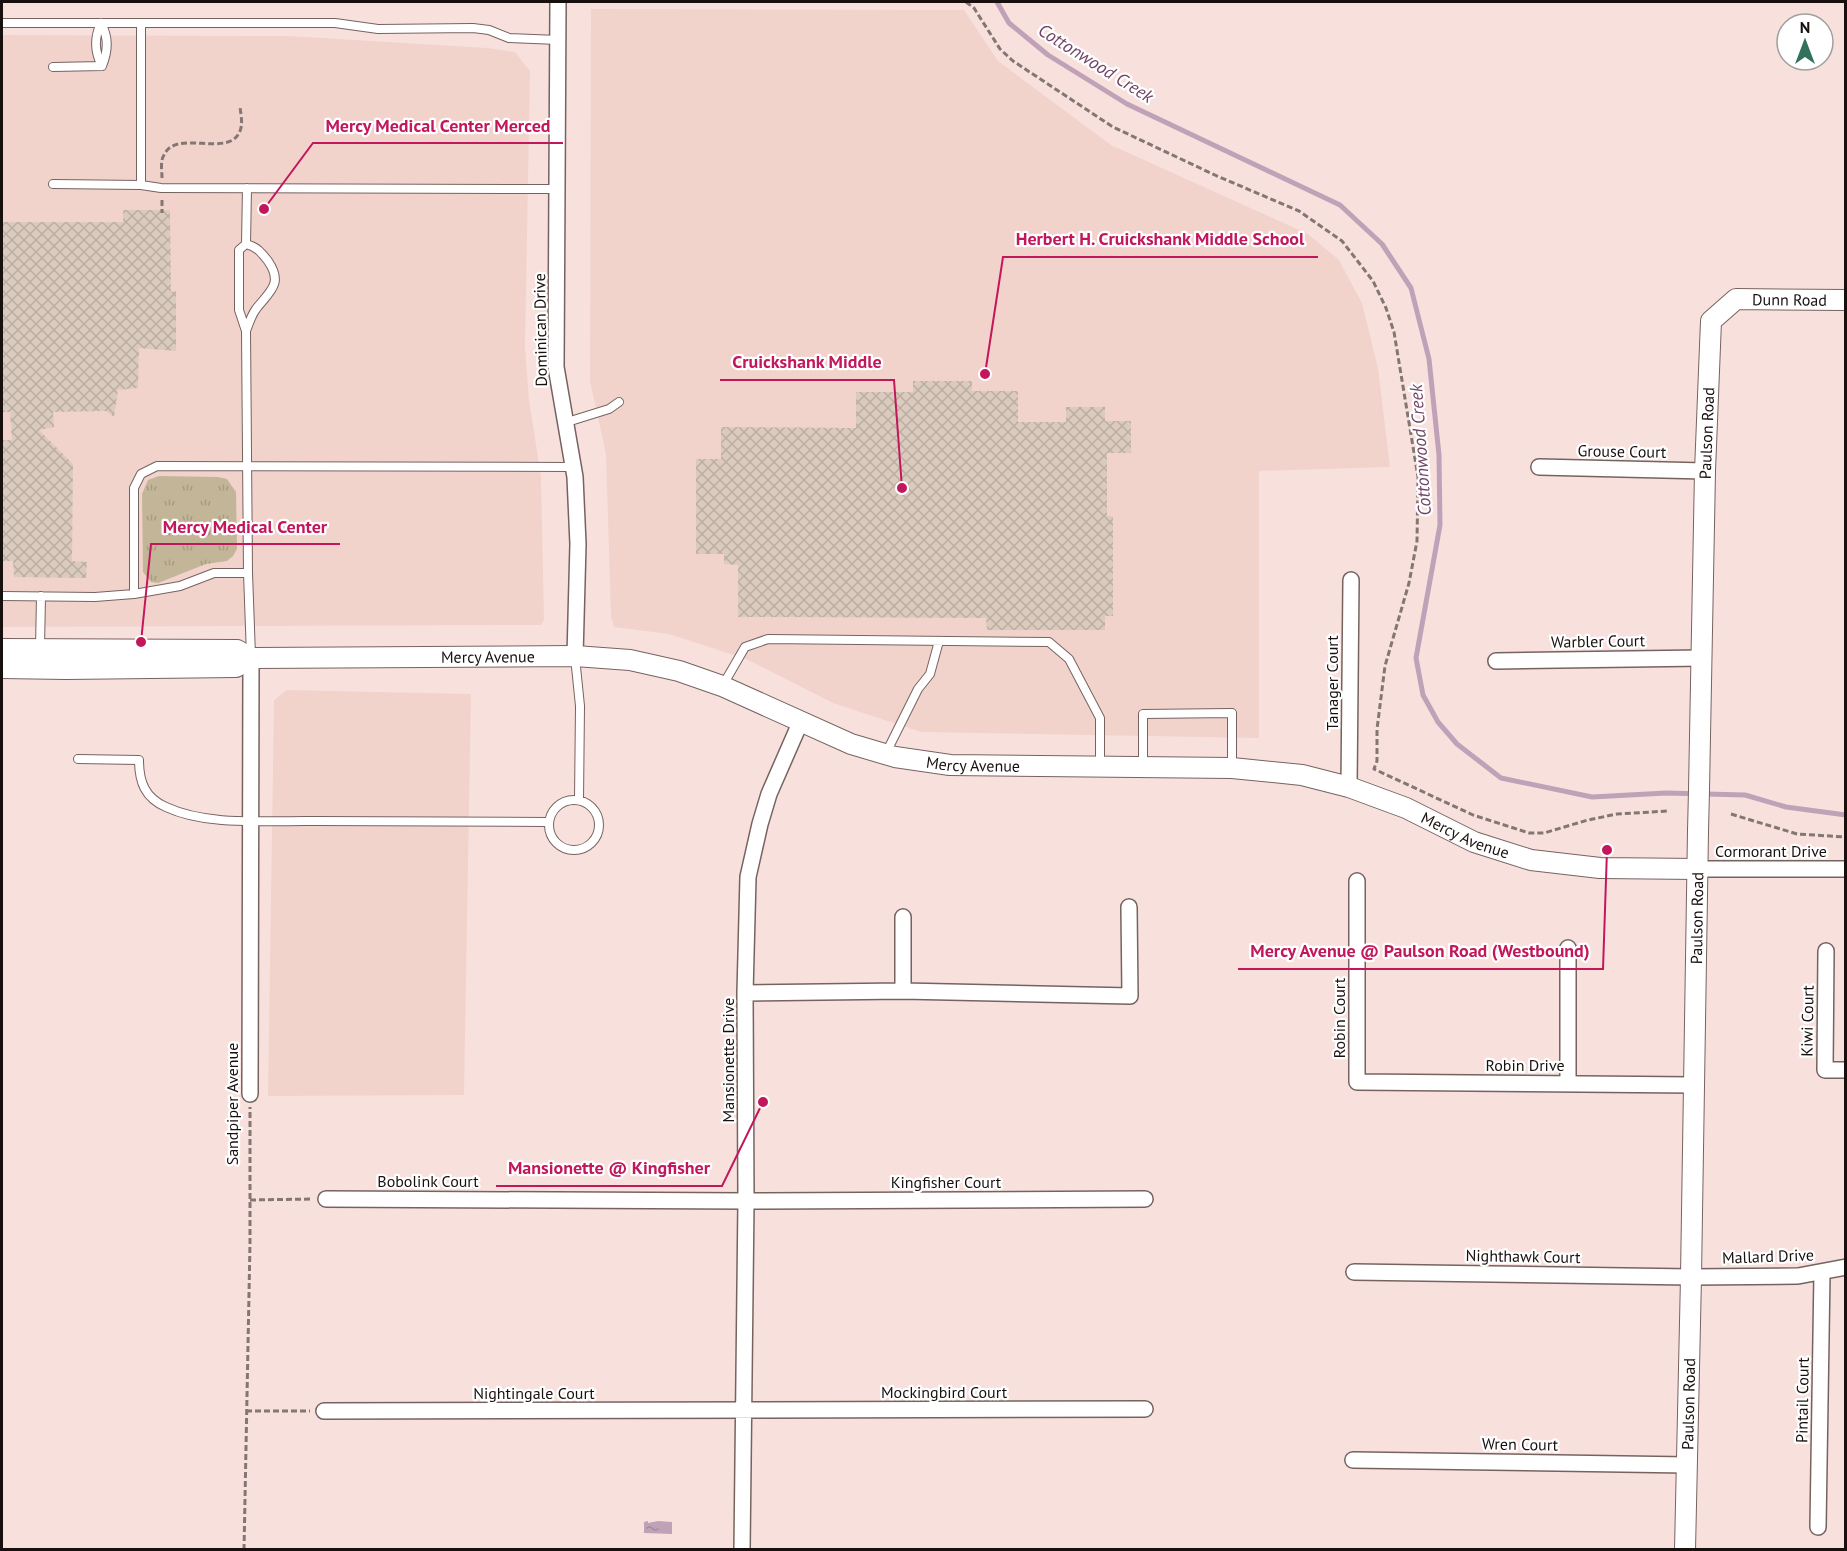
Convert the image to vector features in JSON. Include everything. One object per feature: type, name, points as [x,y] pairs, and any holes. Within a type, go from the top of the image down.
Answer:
[{"type":"street","name":"Dominican Drive","points":[[558,2],[556,367],[573,467],[578,544],[575,656]]},
{"type":"street","name":"Dunn Road","points":[[1736,299],[1845,300]]},
{"type":"street","name":"Paulson Road","points":[[1685,1550],[1701,658],[1711,321],[1736,299]]},
{"type":"street","name":"Grouse Court","points":[[1539,467],[1705,471]]},
{"type":"street","name":"Tanager Court","points":[[1349,787],[1351,580]]},
{"type":"street","name":"Mercy Avenue","points":[[2,649],[237,650],[251,658],[575,656],[630,660],[679,671],[722,686],[800,723],[885,755],[950,765],[1232,768],[1302,775],[1349,787],[1406,808],[1474,842],[1531,860],[1600,868],[1697,869]]},
{"type":"street","name":"Mercy Avenue","points":[[2,668],[236,667],[251,658]]},
{"type":"street","name":"Sandpiper Avenue","points":[[250,1094],[251,658]]},
{"type":"street","name":"Warbler Court","points":[[1496,661],[1701,658]]},
{"type":"street","name":"Mansionette Drive","points":[[742,1550],[747,1200],[745,993],[748,877],[769,794],[800,723]]},
{"type":"street","name":"Cormorant Drive","points":[[1697,869],[1845,869]]},
{"type":"street","name":"Robin Court","points":[[1357,881],[1357,1082]]},
{"type":"street","points":[[745,993],[903,991],[1130,996],[1129,907]]},
{"type":"street","points":[[903,917],[903,991]]},
{"type":"street","points":[[1568,948],[1568,1084]]},
{"type":"street","name":"Kiwi Court","points":[[1826,951],[1824,1070],[1845,1070]]},
{"type":"street","name":"Robin Drive","points":[[1357,1082],[1693,1085]]},
{"type":"street","name":"Bobolink Court","points":[[326,1199],[747,1200]]},
{"type":"street","name":"Kingfisher Court","points":[[747,1200],[1145,1199]]},
{"type":"street","name":"Mallard Drive","points":[[1691,1277],[1798,1276],[1845,1267]]},
{"type":"street","name":"Nighthawk Court","points":[[1354,1272],[1691,1277]]},
{"type":"street","name":"Pintail Court","points":[[1818,1527],[1822,1273]]},
{"type":"street","name":"Mockingbird Court","points":[[744,1411],[1145,1409]]},
{"type":"street","name":"Nightingale Court","points":[[324,1411],[744,1411]]},
{"type":"street","name":"Wren Court","points":[[1353,1460],[1688,1465]]},
{"type":"lane","points":[[2,23],[335,23],[378,29],[473,28],[489,30],[509,38],[558,40]]},
{"type":"lane","points":[[53,67],[102,66],[96,54],[96,34],[100,23]]},
{"type":"lane","points":[[141,23],[141,185]]},
{"type":"lane","points":[[53,184],[141,185],[161,188],[557,189]]},
{"type":"lane","points":[[246,331],[238,310],[239,250],[246,244],[247,188]]},
{"type":"lane","points":[[246,244],[255,247],[271,266],[275,276],[275,285],[251,317],[246,331],[251,658]]},
{"type":"lane","points":[[564,423],[609,409],[619,402]]},
{"type":"lane","points":[[134,594],[134,488],[141,474],[157,466],[573,467]]},
{"type":"lane","points":[[2,596],[95,597],[134,594],[180,586],[214,573],[248,573]]},
{"type":"lane","points":[[40,648],[41,596]]},
{"type":"lane","points":[[722,686],[745,647],[768,639],[1049,642],[1069,659],[1100,718],[1100,766]]},
{"type":"lane","points":[[885,755],[918,689],[930,674],[939,641]]},
{"type":"lane","points":[[575,656],[580,706],[579,800]]},
{"type":"lane","points":[[1143,767],[1143,714],[1232,713],[1232,768]]},
{"type":"lane","points":[[78,759],[139,760],[139,776],[147,794],[164,807],[190,816],[251,820],[548,822]]},
{"type":"lane","points":[[579,800],[587,802],[598,815],[599,832],[589,846],[572,850],[564,848],[552,838],[548,822],[551,813],[562,802],[579,800]]},
{"type":"path","points":[[966,2],[974,8],[1000,49],[1013,61],[1122,131],[1299,212],[1342,241],[1373,281],[1394,332],[1418,477],[1417,541],[1409,584],[1385,666],[1377,729],[1377,761],[1374,769],[1473,815],[1529,833],[1544,833],[1617,814],[1668,811]]},
{"type":"path","points":[[162,213],[161,188],[164,153],[170,146],[185,143],[229,142],[240,131],[240,107]]},
{"type":"path","points":[[1731,814],[1797,834],[1845,837]]},
{"type":"path","name":"Sandpiper Avenue","points":[[244,1550],[250,1094]]},
{"type":"path","points":[[250,1200],[326,1199]]},
{"type":"path","points":[[246,1411],[324,1411]]},
{"type":"shaded area","points":[[591,9],[964,10],[998,61],[1111,145],[1308,234],[1339,260],[1362,303],[1378,368],[1390,467],[1259,471],[1259,738],[921,732],[833,703],[746,659],[669,634],[614,627],[611,617],[606,454],[590,381]]},
{"type":"shaded area","points":[[2,35],[289,36],[488,48],[515,52],[530,71],[525,348],[529,400],[541,476],[544,620],[541,625],[2,627]]},
{"type":"shaded area","points":[[287,690],[471,694],[464,1095],[268,1096],[274,700]]},
{"type":"green space","points":[[159,476],[227,479],[236,492],[237,549],[233,556],[227,561],[206,564],[158,583],[151,582],[143,572],[142,494],[148,480]]},
{"type":"water","points":[[648,1521],[648,1523],[672,1522],[672,1534],[644,1533],[644,1522]]},
{"type":"building","points":[[123,210],[170,210],[171,292],[176,291],[176,351],[139,348],[138,388],[118,390],[114,417],[106,411],[53,412],[54,427],[39,430],[73,464],[72,561],[87,562],[86,578],[14,577],[13,561],[2,561],[2,440],[12,440],[10,412],[3,412],[2,222],[123,222]]},
{"type":"building","points":[[913,381],[972,381],[972,391],[1018,391],[1018,422],[1066,422],[1066,407],[1105,407],[1105,421],[1131,421],[1131,453],[1107,453],[1107,516],[1113,516],[1113,616],[1105,616],[1105,630],[987,630],[986,618],[738,617],[738,565],[724,564],[724,554],[696,554],[696,459],[721,459],[721,427],[856,428],[856,392],[913,392]]},
{"type":"waterway","name":"Cottonwood Creek","points":[[997,2],[1009,23],[1048,55],[1127,104],[1340,205],[1382,244],[1411,288],[1429,359],[1439,455],[1440,525],[1416,658],[1423,695],[1438,722],[1457,744],[1501,778],[1592,797],[1666,793],[1745,795],[1786,807],[1846,815]]},
{"type":"place","name":"Mercy Medical Center Merced","points":[[264,209]]},
{"type":"place","name":"Herbert H. Cruickshank Middle School","points":[[985,374]]},
{"type":"place","name":"Cruickshank Middle","points":[[902,488]]},
{"type":"place","name":"Mercy Medical Center","points":[[141,642]]},
{"type":"place","name":"Mercy Avenue @ Paulson Road (Westbound)","points":[[1607,850]]},
{"type":"place","name":"Mansionette @ Kingfisher","points":[[763,1102]]}]
